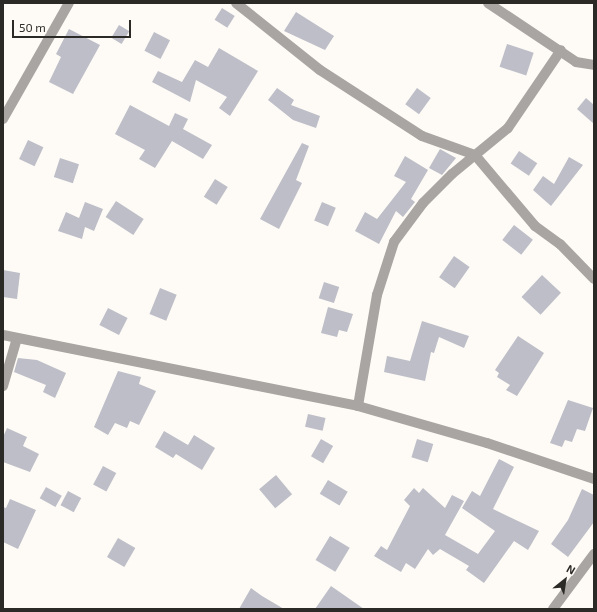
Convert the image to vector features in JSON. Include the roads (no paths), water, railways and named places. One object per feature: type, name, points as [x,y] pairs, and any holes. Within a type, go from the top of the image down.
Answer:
[{"type":"street","points":[[3,119],[69,3]]},
{"type":"street","points":[[236,3],[320,70],[422,136],[475,155],[535,226],[560,244],[594,279]]},
{"type":"street","points":[[488,3],[561,50],[576,62],[594,65]]},
{"type":"street","points":[[358,406],[377,295],[394,242],[423,203],[475,155],[508,128],[561,50]]},
{"type":"street","points":[[3,335],[358,406],[487,443],[594,479]]},
{"type":"street","points":[[3,386],[17,338]]},
{"type":"street","points":[[553,609],[594,554]]}]
